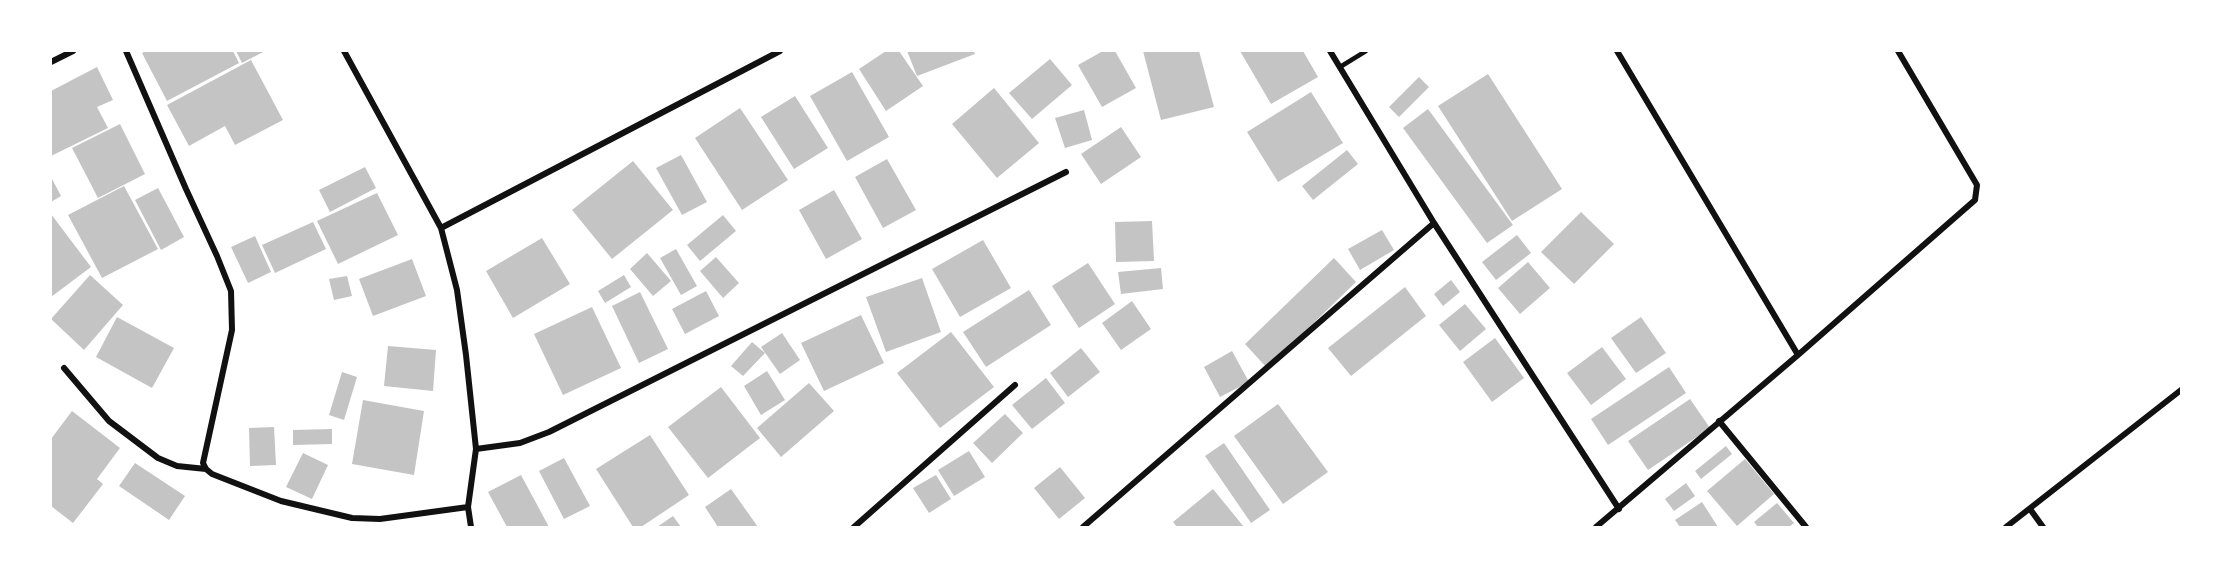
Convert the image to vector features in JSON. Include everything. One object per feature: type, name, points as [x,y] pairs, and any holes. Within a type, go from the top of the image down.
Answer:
[{"type":"street","points":[[126,51],[218,256],[231,291],[232,330],[203,463],[206,469],[212,474],[281,501],[352,518],[380,519],[468,507]]},
{"type":"street","points":[[344,51],[441,228],[457,290],[476,449],[468,507],[471,527]]},
{"type":"street","points":[[441,228],[780,51]]},
{"type":"street","points":[[1330,51],[1434,222],[1619,508]]},
{"type":"street","points":[[1617,51],[1798,355]]},
{"type":"street","points":[[1596,527],[1975,200],[1977,185],[1898,51]]},
{"type":"street","points":[[51,62],[70,52]]},
{"type":"street","points":[[476,449],[520,443],[549,432],[1066,172]]},
{"type":"street","points":[[1083,527],[1434,222]]},
{"type":"street","points":[[64,368],[109,421],[158,458],[177,466],[206,469]]},
{"type":"street","points":[[854,527],[1015,386]]},
{"type":"street","points":[[2006,527],[2181,390]]},
{"type":"street","points":[[1719,421],[1806,527]]},
{"type":"street","points":[[2030,509],[2043,527]]},
{"type":"lane","points":[[1340,67],[1366,51]]},
{"type":"building","points":[[146,51],[233,51],[239,63],[167,101],[142,53]]},
{"type":"building","points":[[236,51],[265,51],[242,63]]},
{"type":"building","points":[[886,51],[899,51],[923,86],[886,111],[859,69]]},
{"type":"building","points":[[907,51],[974,51],[975,54],[917,76]]},
{"type":"building","points":[[1103,51],[1115,51],[1136,88],[1102,107],[1078,65]]},
{"type":"building","points":[[1143,51],[1199,51],[1214,107],[1161,120]]},
{"type":"building","points":[[1240,51],[1303,51],[1318,77],[1271,104]]},
{"type":"building","points":[[1050,59],[1072,85],[1032,119],[1009,93]]},
{"type":"building","points":[[251,60],[283,120],[235,145],[225,126],[189,146],[167,105]]},
{"type":"building","points":[[97,67],[113,100],[97,107],[108,128],[51,156],[51,91]]},
{"type":"building","points":[[852,72],[889,137],[847,161],[810,96]]},
{"type":"building","points":[[1488,74],[1562,189],[1512,221],[1438,106]]},
{"type":"building","points":[[1419,77],[1429,87],[1399,117],[1389,107]]},
{"type":"building","points":[[994,88],[1039,143],[997,178],[952,124]]},
{"type":"building","points":[[1311,92],[1343,143],[1278,182],[1247,132]]},
{"type":"building","points":[[795,96],[828,148],[794,169],[761,117]]},
{"type":"building","points":[[740,108],[788,180],[742,210],[695,138]]},
{"type":"building","points":[[1428,109],[1513,225],[1487,243],[1403,128]]},
{"type":"building","points":[[1084,110],[1092,140],[1065,148],[1055,118]]},
{"type":"building","points":[[120,124],[145,174],[98,198],[72,148]]},
{"type":"building","points":[[1121,127],[1141,157],[1101,184],[1081,154]]},
{"type":"building","points":[[1347,150],[1358,164],[1313,200],[1302,186]]},
{"type":"building","points":[[681,155],[707,202],[682,215],[656,168]]},
{"type":"building","points":[[887,159],[916,210],[883,228],[855,177]]},
{"type":"building","points":[[633,161],[673,210],[612,259],[572,210]]},
{"type":"building","points":[[365,167],[376,188],[330,212],[319,190]]},
{"type":"building","points":[[51,177],[61,196],[51,202]]},
{"type":"building","points":[[124,186],[158,249],[102,278],[68,215]]},
{"type":"building","points":[[158,188],[184,237],[161,250],[135,200]]},
{"type":"building","points":[[834,190],[862,239],[826,259],[799,210]]},
{"type":"building","points":[[377,193],[398,235],[338,264],[317,221]]},
{"type":"building","points":[[1581,212],[1614,244],[1574,284],[1541,252]]},
{"type":"building","points":[[51,214],[91,267],[51,297]]},
{"type":"building","points":[[723,215],[736,231],[700,261],[687,245]]},
{"type":"building","points":[[1152,221],[1154,261],[1116,262],[1115,222]]},
{"type":"building","points":[[313,222],[326,249],[275,273],[262,245]]},
{"type":"building","points":[[1382,230],[1394,250],[1360,270],[1348,249]]},
{"type":"building","points":[[1517,235],[1531,253],[1496,280],[1482,262]]},
{"type":"building","points":[[255,236],[271,272],[248,283],[231,247]]},
{"type":"building","points":[[542,238],[570,284],[513,318],[486,271]]},
{"type":"building","points":[[983,240],[1011,288],[960,317],[932,269]]},
{"type":"building","points":[[676,249],[697,286],[681,295],[660,258]]},
{"type":"building","points":[[647,253],[671,281],[653,296],[630,269]]},
{"type":"building","points":[[716,257],[739,283],[723,298],[700,271]]},
{"type":"building","points":[[1334,258],[1356,282],[1267,368],[1245,344]]},
{"type":"building","points":[[412,259],[426,296],[373,316],[359,279]]},
{"type":"building","points":[[1528,262],[1550,288],[1520,314],[1498,288]]},
{"type":"building","points":[[1088,263],[1115,304],[1079,328],[1052,286]]},
{"type":"building","points":[[1161,268],[1163,289],[1121,294],[1118,272]]},
{"type":"building","points":[[90,275],[123,305],[84,350],[51,319]]},
{"type":"building","points":[[624,275],[631,287],[605,303],[598,291]]},
{"type":"building","points":[[347,276],[352,296],[334,300],[329,279]]},
{"type":"building","points":[[922,278],[941,332],[886,352],[866,297]]},
{"type":"building","points":[[1451,280],[1460,292],[1443,306],[1434,294]]},
{"type":"building","points":[[1405,287],[1426,316],[1351,376],[1328,348]]},
{"type":"building","points":[[1029,290],[1051,325],[986,367],[963,332]]},
{"type":"building","points":[[706,291],[719,316],[685,334],[672,309]]},
{"type":"building","points":[[640,292],[668,349],[639,363],[612,306]]},
{"type":"building","points":[[1132,301],[1151,329],[1121,350],[1102,323]]},
{"type":"building","points":[[1465,304],[1486,329],[1460,351],[1439,325]]},
{"type":"building","points":[[592,307],[621,368],[563,395],[534,334]]},
{"type":"building","points":[[861,315],[884,363],[824,391],[801,343]]},
{"type":"building","points":[[117,317],[174,348],[152,388],[96,357]]},
{"type":"building","points":[[1641,317],[1666,353],[1636,373],[1611,338]]},
{"type":"building","points":[[951,332],[994,387],[940,428],[897,373]]},
{"type":"building","points":[[782,333],[800,360],[780,374],[761,347]]},
{"type":"building","points":[[1495,338],[1524,378],[1492,402],[1463,362]]},
{"type":"building","points":[[752,342],[765,353],[743,376],[731,366]]},
{"type":"building","points":[[388,346],[436,350],[433,391],[384,386]]},
{"type":"building","points":[[1602,347],[1626,379],[1591,405],[1567,373]]},
{"type":"building","points":[[1081,348],[1100,372],[1068,397],[1050,373]]},
{"type":"building","points":[[1232,351],[1249,382],[1220,397],[1204,367]]},
{"type":"building","points":[[1669,367],[1686,393],[1608,445],[1591,419]]},
{"type":"building","points":[[767,371],[785,400],[761,415],[744,386]]},
{"type":"building","points":[[342,372],[357,377],[344,420],[329,415]]},
{"type":"building","points":[[1046,378],[1065,403],[1032,429],[1012,405]]},
{"type":"building","points":[[809,383],[834,411],[781,457],[757,428]]},
{"type":"building","points":[[721,387],[760,438],[708,478],[668,427]]},
{"type":"building","points":[[1690,399],[1710,428],[1648,470],[1628,441]]},
{"type":"building","points":[[363,400],[424,411],[414,475],[352,464]]},
{"type":"building","points":[[1278,404],[1328,472],[1283,504],[1234,436]]},
{"type":"building","points":[[72,411],[120,448],[97,479],[103,484],[73,523],[51,506],[51,439]]},
{"type":"building","points":[[1005,414],[1023,433],[992,463],[973,443]]},
{"type":"building","points":[[274,427],[276,465],[250,466],[249,428]]},
{"type":"building","points":[[332,429],[332,444],[293,445],[293,430]]},
{"type":"building","points":[[650,435],[689,495],[641,527],[633,527],[596,469]]},
{"type":"building","points":[[1224,443],[1270,510],[1251,523],[1205,456]]},
{"type":"building","points":[[1726,446],[1732,454],[1701,479],[1695,471]]},
{"type":"building","points":[[969,451],[985,477],[954,496],[938,470]]},
{"type":"building","points":[[303,453],[328,465],[312,499],[286,487]]},
{"type":"building","points":[[564,458],[590,506],[564,519],[539,471]]},
{"type":"building","points":[[1745,459],[1774,494],[1737,526],[1707,491]]},
{"type":"building","points":[[135,463],[185,496],[169,520],[119,486]]},
{"type":"building","points":[[1060,467],[1085,498],[1059,519],[1034,488]]},
{"type":"building","points":[[521,475],[549,527],[507,527],[488,492]]},
{"type":"building","points":[[936,475],[951,499],[929,513],[913,488]]},
{"type":"building","points":[[1686,483],[1695,496],[1674,511],[1665,499]]},
{"type":"building","points":[[731,489],[758,527],[718,527],[705,507]]},
{"type":"building","points":[[1213,489],[1244,527],[1177,527],[1173,522]]},
{"type":"building","points":[[1702,502],[1718,527],[1680,527],[1675,520]]},
{"type":"building","points":[[1777,503],[1794,523],[1789,527],[1758,527],[1754,522]]},
{"type":"building","points":[[673,516],[681,527],[657,527]]}]
